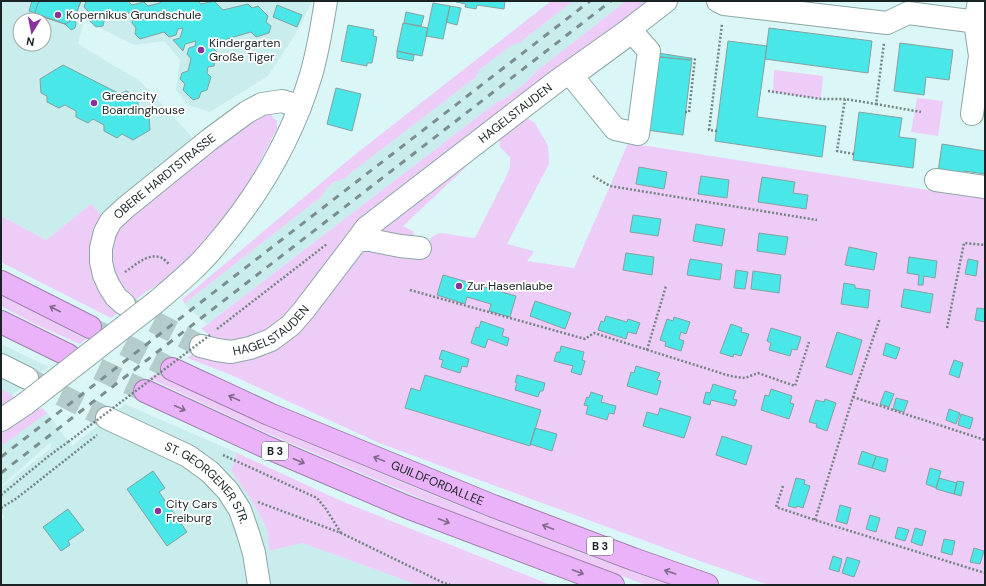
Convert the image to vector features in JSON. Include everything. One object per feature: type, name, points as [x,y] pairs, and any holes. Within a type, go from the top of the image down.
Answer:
[{"type":"highway","points":[[1,282],[90,327]]},
{"type":"highway","points":[[1,322],[68,355]]},
{"type":"highway","name":"GUILDFORDALLEE","points":[[172,369],[269,414],[493,506],[633,559],[707,585]]},
{"type":"highway","name":"B 3","points":[[144,391],[264,446],[407,507],[612,585]]},
{"type":"street","points":[[1,420],[25,404],[185,278],[215,246],[236,220],[264,179],[280,151],[300,107],[311,74],[320,38],[326,1]]},
{"type":"street","name":"HAGELSTAUDEN","points":[[205,340],[218,350],[231,352],[250,348],[271,340],[296,320],[360,236],[557,81],[626,32],[666,1]]},
{"type":"street","points":[[721,2],[887,23],[908,14],[980,15],[980,56],[972,114]]},
{"type":"street","name":"OBERE HARDTSTRASSE","points":[[124,304],[116,297],[104,275],[101,248],[105,232],[111,221],[203,145],[247,112],[262,104],[282,101],[300,107]]},
{"type":"street","points":[[936,180],[985,187]]},
{"type":"street","points":[[360,236],[360,240],[370,240],[420,248]]},
{"type":"street","points":[[1,365],[27,378]]},
{"type":"street","name":"ST. GEORGENER STR.","points":[[111,420],[188,456],[210,472],[228,491],[240,510],[248,533],[254,552],[259,585]]},
{"type":"path","points":[[717,131],[709,130],[721,2]]},
{"type":"path","points":[[876,104],[887,23]]},
{"type":"path","points":[[685,112],[688,112],[695,60]]},
{"type":"path","points":[[768,91],[820,99],[845,99],[921,112]]},
{"type":"path","points":[[845,99],[837,151],[854,154]]},
{"type":"path","points":[[593,176],[610,186],[817,220]]},
{"type":"path","name":"HAGELSTAUDEN","points":[[216,330],[329,243]]},
{"type":"path","points":[[946,328],[964,243],[985,246]]},
{"type":"path","points":[[122,274],[144,259],[153,256],[162,258],[170,264]]},
{"type":"path","points":[[647,350],[666,286]]},
{"type":"path","points":[[410,290],[585,339],[594,333],[730,376],[745,378],[758,373],[795,386],[809,342]]},
{"type":"path","points":[[815,520],[880,318]]},
{"type":"path","points":[[1,495],[50,455],[205,340]]},
{"type":"path","points":[[854,397],[985,440]]},
{"type":"path","points":[[1,508],[17,498],[111,420]]},
{"type":"path","points":[[275,479],[317,498],[326,509],[341,533]]},
{"type":"path","points":[[783,486],[776,507],[985,573]]},
{"type":"path","points":[[257,502],[341,533],[450,585]]},
{"type":"shaded area","points":[[1,1],[312,1],[297,32],[268,76],[210,112],[188,105],[176,90],[180,60],[164,41],[134,45],[84,20],[78,44],[140,81],[206,152],[104,218],[91,204],[46,240],[1,216]]},
{"type":"shaded area","points":[[551,1],[573,1],[519,43],[512,45],[479,70],[476,77],[343,179],[330,185],[322,196],[184,304],[183,299],[352,157]]},
{"type":"shaded area","points":[[573,1],[626,1],[538,70],[523,85],[504,99],[497,102],[207,324],[184,304],[322,196],[326,188],[343,179],[476,77],[479,70],[512,45],[519,43]]},
{"type":"shaded area","points":[[626,1],[653,1],[454,155],[465,168],[403,226],[413,231],[415,240],[428,244],[433,236],[441,233],[475,238],[507,175],[510,166],[510,157],[500,147],[499,134],[522,115],[535,123],[548,146],[549,164],[507,244],[533,251],[532,255],[527,261],[574,268],[628,143],[985,199],[985,585],[769,585],[379,443],[229,374],[187,358],[213,337],[201,329],[497,102],[504,99],[523,85],[538,70]]},
{"type":"shaded area","points":[[774,70],[823,76],[821,99],[773,92]]},
{"type":"shaded area","points":[[917,98],[943,101],[938,136],[911,132]]},
{"type":"shaded area","points":[[269,113],[277,121],[277,129],[257,167],[221,226],[185,267],[143,294],[111,318],[1,262],[1,216],[46,240],[91,204],[104,218],[125,220],[255,115]]},
{"type":"shaded area","points":[[1,295],[86,339],[80,344],[37,325],[1,306]]},
{"type":"shaded area","points":[[1,344],[49,367],[12,395],[1,389]]},
{"type":"shaded area","points":[[157,373],[314,444],[441,499],[517,529],[670,585],[646,585],[472,520],[260,430],[149,378]]},
{"type":"shaded area","points":[[1,389],[12,395],[15,399],[39,409],[42,408],[47,413],[1,446]]},
{"type":"shaded area","points":[[125,404],[237,453],[231,470],[255,506],[267,529],[269,551],[302,543],[418,585],[1,585],[1,520],[5,517],[1,513],[1,488],[51,448],[51,442],[1,486],[1,446],[47,413],[72,446]]},
{"type":"shaded area","points":[[237,453],[339,500],[551,585],[418,585],[302,543],[269,551],[267,529],[255,506],[231,470]]},
{"type":"building","name":"Kopernikus Grundschule","points":[[32,1],[81,1],[74,19],[76,23],[75,28],[71,30],[65,24],[52,19],[52,12],[29,11]]},
{"type":"building","name":"Kopernikus Grundschule","points":[[42,1],[81,1],[74,19],[65,24],[52,20],[52,12],[35,12],[38,3]]},
{"type":"building","name":"Kindergarten Große Tiger","points":[[86,1],[128,1],[132,5],[144,2],[148,6],[160,3],[161,1],[198,1],[201,4],[214,1],[223,10],[248,4],[252,8],[258,6],[268,16],[266,22],[271,26],[269,33],[256,37],[251,32],[227,39],[225,45],[218,47],[214,43],[213,48],[217,52],[214,66],[208,67],[207,73],[211,77],[207,90],[201,92],[199,98],[193,100],[183,90],[185,84],[180,79],[182,73],[188,71],[191,59],[187,54],[189,48],[195,46],[196,41],[185,44],[183,51],[173,40],[180,38],[183,28],[178,29],[176,35],[169,37],[164,32],[140,39],[135,34],[136,28],[132,23],[133,17],[130,13],[116,16],[114,11],[106,12],[103,26],[96,27],[87,18],[89,12],[84,7]]},
{"type":"building","points":[[456,1],[505,1],[504,9],[477,5],[476,9],[465,7],[466,4]]},
{"type":"building","points":[[433,3],[450,6],[443,39],[426,36]]},
{"type":"building","points":[[277,5],[302,15],[297,27],[273,17]]},
{"type":"building","points":[[450,6],[461,8],[457,25],[446,22]]},
{"type":"building","points":[[406,12],[424,16],[421,26],[404,23]]},
{"type":"building","points":[[403,23],[428,28],[422,56],[397,51]]},
{"type":"building","points":[[348,25],[374,30],[373,36],[377,37],[372,63],[367,63],[367,66],[341,61]]},
{"type":"building","points":[[769,28],[872,41],[868,73],[765,59]]},
{"type":"building","points":[[728,41],[767,46],[757,117],[826,126],[822,157],[715,141]]},
{"type":"building","points":[[900,43],[953,50],[949,80],[926,77],[924,95],[894,91]]},
{"type":"building","points":[[397,51],[414,55],[413,61],[397,58]]},
{"type":"building","points":[[651,52],[690,58],[690,60],[651,56]]},
{"type":"building","points":[[651,56],[690,60],[690,58],[692,58],[683,135],[639,129]]},
{"type":"building","name":"Greencity Boardinghouse","points":[[63,65],[120,94],[126,91],[138,97],[138,110],[149,116],[150,130],[133,140],[122,134],[117,138],[104,131],[104,125],[93,119],[88,123],[76,117],[76,111],[65,105],[59,108],[47,102],[47,96],[41,93],[40,79]]},
{"type":"building","points":[[336,88],[361,94],[352,131],[327,124]]},
{"type":"building","points":[[859,112],[902,118],[899,137],[916,139],[913,168],[853,160]]},
{"type":"building","points":[[942,144],[985,151],[985,174],[964,171],[964,176],[938,172]]},
{"type":"building","points":[[639,167],[667,172],[664,189],[636,184]]},
{"type":"building","points":[[701,176],[729,180],[727,198],[698,194]]},
{"type":"building","points":[[762,177],[795,182],[793,193],[808,195],[806,209],[758,202]]},
{"type":"building","points":[[633,215],[661,219],[658,236],[630,232]]},
{"type":"building","points":[[696,224],[725,229],[722,246],[693,241]]},
{"type":"building","points":[[759,233],[788,237],[785,255],[757,251]]},
{"type":"building","points":[[849,247],[877,253],[874,270],[845,265]]},
{"type":"building","points":[[626,253],[654,257],[652,275],[623,270]]},
{"type":"building","points":[[909,257],[937,261],[935,278],[924,276],[923,285],[918,285],[919,275],[907,273]]},
{"type":"building","points":[[690,259],[722,264],[720,280],[687,275]]},
{"type":"building","points":[[968,259],[978,261],[976,276],[965,274]]},
{"type":"building","points":[[736,270],[748,272],[745,289],[734,288]]},
{"type":"building","points":[[753,271],[781,275],[779,293],[751,289]]},
{"type":"building","points":[[443,275],[516,296],[510,317],[489,311],[491,304],[467,297],[465,304],[437,295]]},
{"type":"building","points":[[844,283],[855,285],[855,288],[870,290],[868,308],[841,304]]},
{"type":"building","points":[[904,289],[933,294],[930,313],[901,307]]},
{"type":"building","points":[[535,301],[571,313],[565,329],[530,316]]},
{"type":"building","points":[[977,308],[985,309],[985,322],[975,320]]},
{"type":"building","points":[[606,316],[627,322],[628,319],[640,323],[636,334],[628,332],[626,339],[598,330],[601,321],[604,322]]},
{"type":"building","points":[[674,317],[690,322],[686,334],[681,332],[679,339],[684,341],[681,351],[665,346],[666,342],[660,340],[667,319],[673,321]]},
{"type":"building","points":[[481,321],[504,329],[502,336],[509,338],[507,346],[488,339],[485,348],[471,343],[476,327],[479,328]]},
{"type":"building","points":[[731,324],[742,328],[741,332],[749,334],[741,356],[734,354],[733,357],[720,353]]},
{"type":"building","points":[[771,328],[801,337],[797,350],[792,349],[790,356],[769,350],[771,343],[767,341]]},
{"type":"building","points":[[837,332],[862,340],[852,375],[826,367]]},
{"type":"building","points":[[886,343],[900,348],[896,359],[883,355]]},
{"type":"building","points":[[561,346],[584,352],[582,360],[585,361],[581,375],[571,372],[573,366],[554,361],[557,352],[560,352]]},
{"type":"building","points":[[442,350],[469,359],[467,367],[462,366],[460,373],[441,367],[443,360],[439,359]]},
{"type":"building","points":[[954,360],[963,363],[959,378],[949,374]]},
{"type":"building","points":[[636,366],[660,373],[657,380],[661,381],[657,395],[627,386],[631,372],[634,373]]},
{"type":"building","points":[[425,375],[541,410],[530,446],[405,408],[411,388],[420,391]]},
{"type":"building","points":[[517,375],[545,383],[543,391],[540,391],[538,397],[515,390]]},
{"type":"building","points":[[713,384],[736,391],[733,399],[737,400],[735,406],[711,400],[710,405],[703,403],[706,392],[710,393]]},
{"type":"building","points":[[771,389],[792,396],[790,403],[794,404],[789,419],[761,410],[765,395],[769,396]]},
{"type":"building","points":[[885,391],[894,394],[889,407],[880,404]]},
{"type":"building","points":[[591,392],[603,396],[601,402],[616,406],[614,414],[609,413],[607,420],[586,414],[588,406],[584,405]]},
{"type":"building","points":[[896,398],[908,401],[904,412],[893,409]]},
{"type":"building","points":[[825,399],[836,403],[827,431],[816,427],[817,424],[809,422],[816,400],[824,402]]},
{"type":"building","points":[[660,408],[691,417],[684,438],[643,426],[647,412],[658,415]]},
{"type":"building","points":[[949,409],[960,413],[956,424],[946,420]]},
{"type":"building","points":[[961,414],[973,418],[970,429],[958,425]]},
{"type":"building","points":[[535,428],[557,434],[552,451],[530,444]]},
{"type":"building","points":[[722,436],[752,446],[746,465],[716,455]]},
{"type":"building","points":[[862,451],[876,456],[872,468],[858,464]]},
{"type":"building","points":[[876,456],[888,459],[885,472],[872,468]]},
{"type":"building","points":[[930,468],[941,471],[936,488],[926,484]]},
{"type":"building","points":[[153,471],[165,488],[159,492],[187,532],[167,546],[127,489]]},
{"type":"building","points":[[796,478],[805,480],[804,484],[810,486],[803,508],[788,506]]},
{"type":"building","points":[[939,478],[957,483],[954,494],[936,489]]},
{"type":"building","points":[[957,481],[964,482],[961,496],[954,494]]},
{"type":"building","points":[[840,505],[851,508],[847,524],[836,521]]},
{"type":"building","points":[[68,509],[84,530],[68,541],[70,545],[61,551],[43,527]]},
{"type":"building","points":[[870,515],[880,518],[876,532],[866,529]]},
{"type":"building","points":[[898,527],[909,530],[905,541],[895,538]]},
{"type":"building","points":[[915,528],[926,531],[922,546],[911,542]]},
{"type":"building","points":[[944,539],[955,541],[952,555],[941,552]]},
{"type":"building","points":[[974,548],[984,551],[980,564],[970,562]]},
{"type":"building","points":[[833,556],[842,559],[839,572],[829,569]]},
{"type":"building","points":[[847,557],[860,561],[854,577],[842,573]]},
{"type":"tunnel","points":[[125,305],[135,312],[201,346]]},
{"type":"tunnel","points":[[95,330],[172,369]]},
{"type":"tunnel","points":[[68,355],[145,391]]},
{"type":"tunnel","points":[[31,380],[107,418]]},
{"type":"railway","points":[[1,457],[590,1]]},
{"type":"railway","points":[[1,473],[611,1]]},
{"type":"place","name":"Kopernikus Grundschule","points":[[58,15]]},
{"type":"place","name":"Kindergarten Große Tiger","points":[[201,50]]},
{"type":"place","name":"Greencity Boardinghouse","points":[[94,103]]},
{"type":"place","name":"Zur Hasenlaube","points":[[459,286]]},
{"type":"place","name":"City Cars Freiburg","points":[[158,511]]}]
